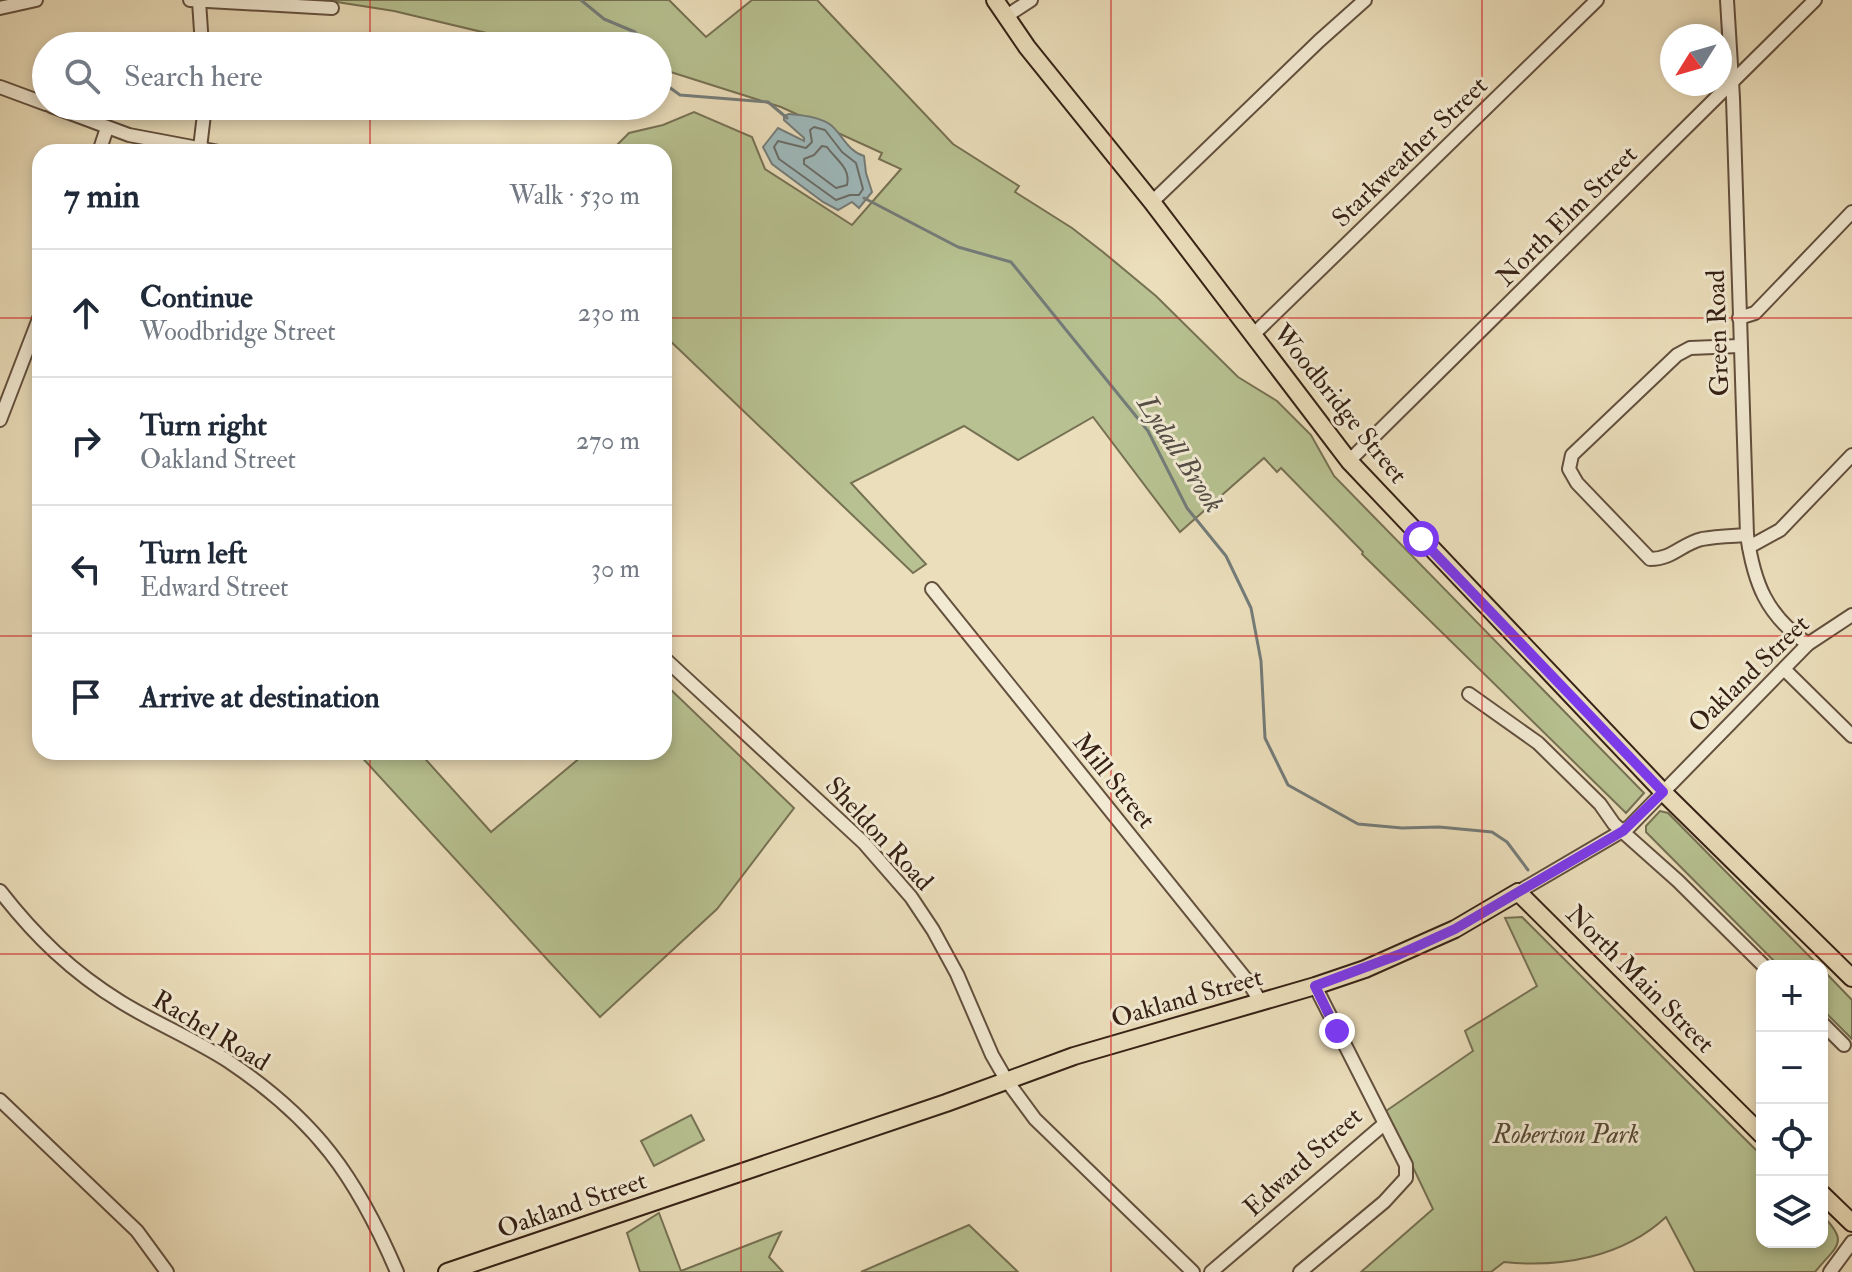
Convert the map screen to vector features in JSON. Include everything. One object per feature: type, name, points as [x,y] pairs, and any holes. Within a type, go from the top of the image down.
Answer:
[{"type":"main road","name":"Woodbridge Street","points":[[995,0],[1005,17],[1152,202],[1349,461],[1663,792],[1852,978]]},
{"type":"main road","name":"Oakland Street","points":[[447,1272],[1074,1056],[1315,986],[1401,954],[1455,929],[1518,892]]},
{"type":"main road","name":"North Main Street","points":[[1518,892],[1756,1129]]},
{"type":"main road","points":[[1828,1200],[1852,1223]]},
{"type":"street","points":[[0,8],[36,0]]},
{"type":"street","points":[[190,0],[332,8]]},
{"type":"street","points":[[1005,17],[1031,0]]},
{"type":"street","points":[[1152,202],[1365,0]]},
{"type":"street","name":"Starkweather Street","points":[[1253,335],[1597,0]]},
{"type":"street","name":"Green Road","points":[[1727,0],[1728,24]]},
{"type":"street","name":"North Elm Street","points":[[1732,83],[1815,0]]},
{"type":"street","points":[[199,1],[201,32]]},
{"type":"street","name":"Green Road","points":[[1732,83],[1748,541],[1762,597],[1795,635],[1808,644]]},
{"type":"street","points":[[0,87],[32,99]]},
{"type":"street","name":"North Elm Street","points":[[1349,461],[1719,96]]},
{"type":"street","points":[[86,120],[170,144]]},
{"type":"street","points":[[200,144],[203,120]]},
{"type":"street","points":[[102,144],[107,128]]},
{"type":"street","points":[[1739,318],[1755,313],[1852,212]]},
{"type":"street","points":[[0,420],[32,337]]},
{"type":"street","points":[[1739,346],[1690,348],[1677,355],[1572,455],[1569,469],[1577,483],[1650,559],[1665,559],[1702,539],[1748,541],[1780,530],[1852,455]]},
{"type":"street","name":"Mill Street","points":[[932,589],[1249,983],[1260,1001]]},
{"type":"street","name":"Oakland Street","points":[[1518,892],[1623,831],[1808,644],[1852,615]]},
{"type":"street","name":"Sheldon Road","points":[[672,665],[864,843],[911,897],[957,974],[992,1055],[1035,1119],[1193,1272]]},
{"type":"street","points":[[1785,670],[1852,736]]},
{"type":"street","points":[[1469,694],[1532,737],[1623,831],[1758,960]]},
{"type":"street","name":"Rachel Road","points":[[0,891],[52,951],[89,982],[227,1060],[308,1125],[361,1194],[397,1272]]},
{"type":"street","name":"Edward Street","points":[[1211,1272],[1383,1125],[1315,986]]},
{"type":"street","points":[[1828,1029],[1844,1045]]},
{"type":"street","points":[[0,1100],[137,1231],[167,1272]]},
{"type":"street","points":[[1300,1272],[1384,1202],[1406,1178],[1406,1165],[1383,1125]]},
{"type":"street","points":[[1830,1272],[1852,1242]]},
{"type":"green space","points":[[324,0],[669,0],[706,37],[752,0],[817,0],[953,144],[1019,186],[1015,192],[1103,252],[1156,296],[1238,377],[1277,401],[1311,435],[1334,476],[1644,793],[1626,813],[1362,554],[1281,468],[1277,472],[1264,458],[1180,532],[1093,417],[1018,460],[964,426],[851,483],[926,564],[913,573],[672,343],[672,144],[618,144],[629,133],[663,125],[694,112],[752,137],[765,169],[852,225],[901,169],[879,159],[882,153],[781,107],[672,72],[672,32],[482,32],[394,11]]},
{"type":"green space","points":[[672,691],[794,808],[717,909],[600,1017],[364,760],[426,760],[491,832],[577,760],[672,760]]},
{"type":"green space","points":[[1660,811],[1668,813],[1813,960],[1773,960],[1646,832],[1646,826]]},
{"type":"green space","name":"Robertson Park","points":[[1522,917],[1756,1150],[1756,1248],[1828,1248],[1828,1221],[1831,1224],[1838,1238],[1837,1244],[1815,1272],[1695,1272],[1666,1217],[1631,1242],[1569,1261],[1504,1262],[1491,1272],[1361,1272],[1433,1209],[1386,1111],[1473,1051],[1465,1031],[1537,986],[1505,918]]},
{"type":"green space","points":[[1828,975],[1852,1000],[1852,1039],[1828,1015]]},
{"type":"green space","points":[[691,1115],[704,1140],[654,1166],[641,1141]]},
{"type":"green space","points":[[659,1213],[681,1271],[781,1232],[769,1257],[783,1272],[640,1272],[627,1233]]},
{"type":"green space","points":[[969,1225],[1018,1272],[861,1272]]},
{"type":"water","points":[[789,114],[823,120],[850,147],[864,156],[872,192],[859,208],[852,202],[838,210],[772,164],[763,147],[778,128],[804,141],[784,120],[784,116]]},
{"type":"waterway","name":"Lydall Brook","points":[[581,0],[604,19],[635,32]]},
{"type":"waterway","name":"Lydall Brook","points":[[672,89],[680,95],[768,102],[787,118]]},
{"type":"waterway","name":"Lydall Brook","points":[[864,198],[958,247],[1011,262],[1148,431],[1187,508],[1226,556],[1251,608],[1261,661],[1265,738],[1288,785],[1358,824],[1492,832],[1507,842],[1528,870]]},
{"type":"route","points":[[1337,1031],[1315,986],[1365,969],[1455,929],[1623,831],[1663,792],[1421,539]]}]
